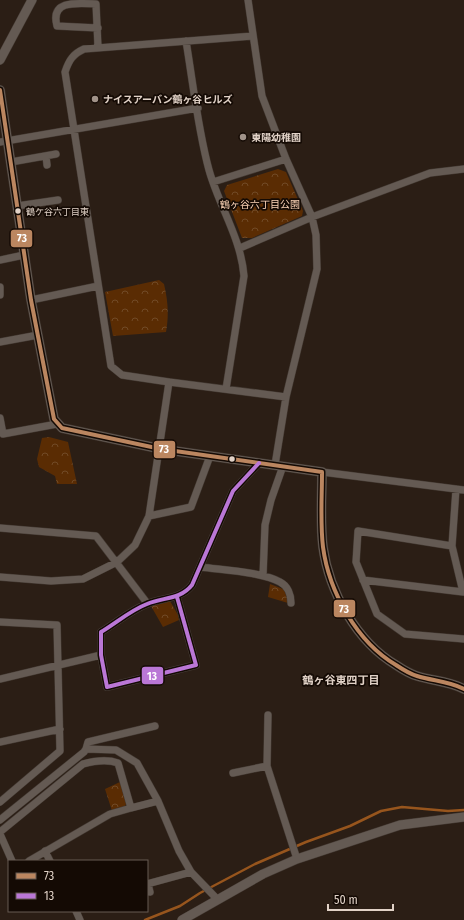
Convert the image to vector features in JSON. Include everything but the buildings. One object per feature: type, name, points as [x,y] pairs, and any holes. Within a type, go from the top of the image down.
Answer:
[{"type":"street","points":[[0,60],[32,0]]},
{"type":"street","points":[[248,0],[262,96],[286,159],[312,217],[316,235],[317,269],[286,397],[279,466],[265,524],[263,576]]},
{"type":"street","points":[[98,28],[57,26],[54,15],[58,8],[66,3],[96,4],[98,28],[98,47]]},
{"type":"street","points":[[253,36],[84,49],[75,53],[68,62],[65,72],[111,366],[122,375],[286,397]]},
{"type":"street","points":[[186,41],[209,171],[240,248],[244,276],[226,389]]},
{"type":"street","points":[[0,90],[4,142],[11,162],[24,255],[38,335],[54,419],[57,424],[62,428],[160,449],[464,490]]},
{"type":"street","points":[[4,142],[198,108]]},
{"type":"street","points":[[11,162],[56,154]]},
{"type":"street","points":[[46,156],[47,165]]},
{"type":"street","points":[[213,182],[286,159]]},
{"type":"street","points":[[240,248],[312,217],[430,173],[464,169]]},
{"type":"street","points":[[17,206],[55,200],[54,209]]},
{"type":"street","points":[[0,260],[24,255]]},
{"type":"street","points":[[32,300],[98,286]]},
{"type":"street","points":[[0,287],[0,295]]},
{"type":"street","points":[[0,342],[38,335]]},
{"type":"street","points":[[0,577],[52,581],[83,579],[117,562],[135,545],[149,516],[170,382]]},
{"type":"street","points":[[0,418],[3,434],[57,424]]},
{"type":"street","points":[[149,516],[191,507],[210,456]]},
{"type":"street","points":[[177,597],[196,665],[107,686],[101,655],[101,632],[147,604],[177,597],[188,590],[201,567],[233,491],[259,463]]},
{"type":"street","points":[[322,472],[321,523],[323,550],[340,601],[351,623],[379,652],[394,664],[416,676],[446,682],[464,689]]},
{"type":"street","points":[[363,580],[462,592],[452,546],[456,489]]},
{"type":"street","points":[[0,528],[96,536],[147,604]]},
{"type":"street","points":[[452,546],[358,530],[356,562],[378,614],[405,634],[464,639]]},
{"type":"street","points":[[201,567],[263,576],[282,582],[291,594],[292,603]]},
{"type":"street","points":[[0,622],[57,625],[60,729],[60,751],[0,802]]},
{"type":"street","points":[[0,679],[101,655]]},
{"type":"street","points":[[268,715],[267,766],[295,852]]},
{"type":"street","points":[[0,820],[86,749],[88,742],[155,726]]},
{"type":"street","points":[[0,742],[60,729]]},
{"type":"street","points":[[86,749],[116,750],[137,763],[158,801],[179,851],[191,872],[218,900]]},
{"type":"street","points":[[12,860],[0,833],[83,764],[92,761],[111,760],[118,763],[131,808]]},
{"type":"street","points":[[234,773],[267,766]]},
{"type":"street","points":[[31,860],[110,814],[158,801]]},
{"type":"street","points":[[182,920],[263,874],[295,852],[400,825],[464,817]]},
{"type":"street","points":[[45,851],[50,860]]},
{"type":"street","points":[[150,892],[148,884],[191,872]]},
{"type":"green space","name":"鶴ヶ谷六丁目公園","points":[[278,169],[286,172],[303,211],[302,216],[252,238],[242,238],[224,191],[227,185]]},
{"type":"green space","points":[[159,280],[164,284],[168,308],[166,332],[113,336],[105,292]]},
{"type":"green space","points":[[49,437],[68,442],[77,484],[57,484],[55,476],[39,467],[37,459],[42,438]]},
{"type":"green space","points":[[270,584],[283,589],[288,594],[288,603],[268,597]]},
{"type":"green space","points":[[170,601],[178,615],[179,620],[163,627],[151,606]]},
{"type":"green space","points":[[120,782],[127,802],[124,808],[112,811],[105,789]]},
{"type":"waterway","points":[[145,920],[180,906],[200,893],[255,864],[306,842],[350,826],[381,811],[402,807],[448,811],[464,810]]},
{"type":"transit line","name":"73","points":[[0,90],[31,300],[54,419],[62,428],[161,449],[322,472],[321,519],[323,547],[331,581],[347,614],[369,643],[398,667],[414,675],[453,684],[464,689]]},
{"type":"transit line","name":"13","points":[[177,597],[196,665],[107,687],[101,655],[101,632],[129,613],[153,602],[177,596],[192,585],[233,491],[259,463]]},
{"type":"place","name":"ナイスアーバン鶴ヶ谷ヒルズ","points":[[95,99]]},
{"type":"place","name":"東陽幼稚園","points":[[243,137]]},
{"type":"place","name":"鶴ケ谷六丁目東","points":[[18,211]]},
{"type":"district","name":"鶴ヶ谷東四丁目","points":[[341,680]]}]
